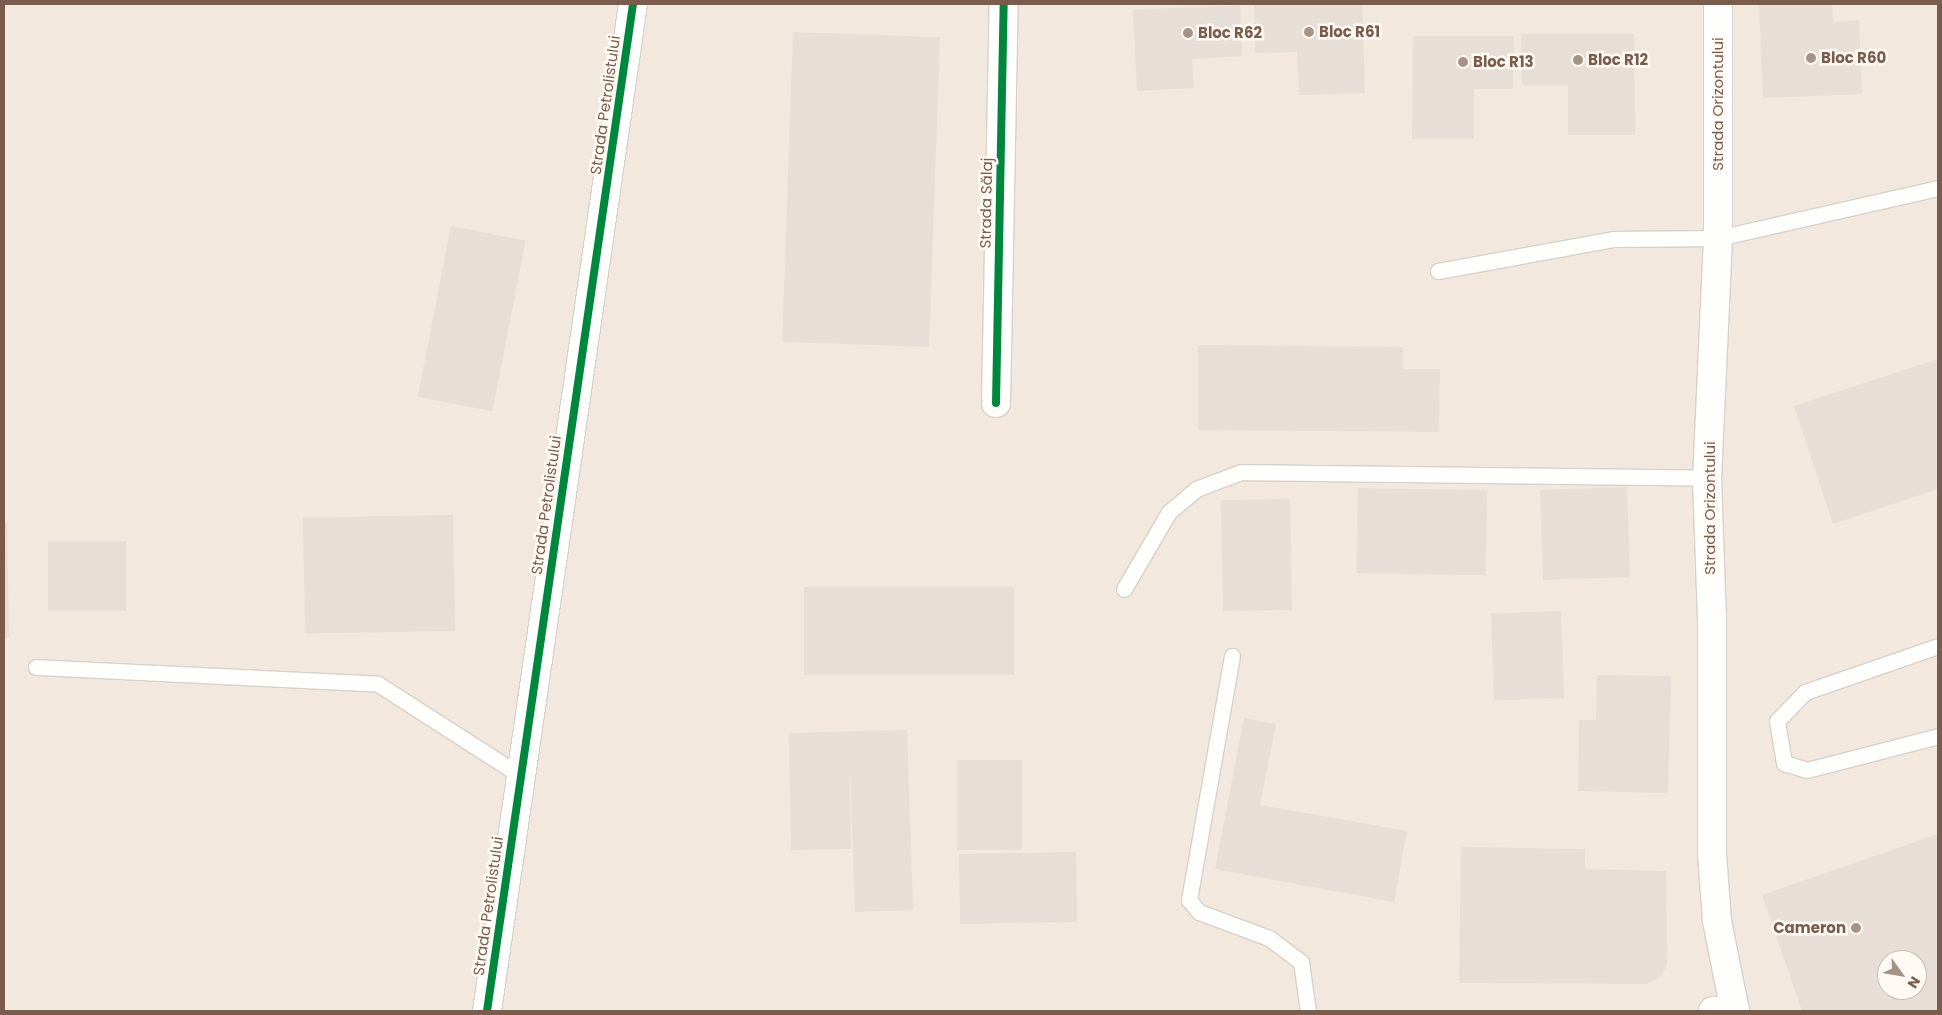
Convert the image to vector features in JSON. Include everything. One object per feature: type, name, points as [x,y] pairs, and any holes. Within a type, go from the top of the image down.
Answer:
[{"type":"street","name":"Strada Petrolistului","points":[[487,1011],[634,4]]},
{"type":"street","name":"Strada Sălaj","points":[[996,403],[1004,4]]},
{"type":"street","name":"Strada Orizontului","points":[[1718,4],[1718,238],[1707,478],[1712,620],[1712,854],[1717,921],[1736,1011]]},
{"type":"street","points":[[1713,1011],[1736,1011]]},
{"type":"lane","points":[[1438,271],[1614,239],[1718,238],[1938,188]]},
{"type":"lane","points":[[1124,589],[1169,512],[1196,489],[1241,472],[1707,478]]},
{"type":"lane","points":[[1938,646],[1805,692],[1777,721],[1784,763],[1807,770],[1938,736]]},
{"type":"lane","points":[[1232,656],[1189,900],[1199,912],[1269,938],[1301,962],[1308,1011]]},
{"type":"lane","points":[[36,667],[378,684],[520,776]]},
{"type":"shaded area","points":[[4,4],[1938,4],[1938,1011],[4,1011]]},
{"type":"building","name":"Bloc R61","points":[[1254,4],[1362,4],[1365,93],[1299,95],[1297,52],[1255,53]]},
{"type":"building","name":"Bloc R60","points":[[1759,4],[1832,4],[1833,22],[1859,20],[1862,94],[1763,98]]},
{"type":"building","name":"Bloc R62","points":[[1240,5],[1242,56],[1192,59],[1194,88],[1137,91],[1133,10]]},
{"type":"building","points":[[793,32],[940,37],[929,347],[782,342]]},
{"type":"building","name":"Bloc R12","points":[[1521,34],[1634,34],[1635,135],[1568,135],[1568,85],[1522,85]]},
{"type":"building","name":"Bloc R13","points":[[1413,36],[1514,36],[1513,89],[1474,89],[1474,139],[1412,139]]},
{"type":"building","points":[[451,226],[526,241],[492,411],[418,397]]},
{"type":"building","points":[[1198,345],[1403,347],[1403,369],[1440,369],[1439,432],[1198,430]]},
{"type":"building","points":[[1938,359],[1938,489],[1833,524],[1794,406]]},
{"type":"building","points":[[1627,487],[1630,577],[1543,580],[1540,490]]},
{"type":"building","points":[[1358,488],[1487,490],[1485,575],[1357,573]]},
{"type":"building","points":[[1290,499],[1292,610],[1223,611],[1221,500]]},
{"type":"building","points":[[453,515],[455,631],[305,634],[303,518]]},
{"type":"building","points":[[4,522],[7,522],[9,638],[4,638]]},
{"type":"building","points":[[48,541],[126,541],[126,611],[48,611]]},
{"type":"building","points":[[804,587],[1014,587],[1014,675],[804,675]]},
{"type":"building","points":[[1561,611],[1564,698],[1494,700],[1491,613]]},
{"type":"building","points":[[1597,675],[1671,676],[1668,793],[1578,791],[1579,720],[1596,720]]},
{"type":"building","points":[[1244,718],[1276,724],[1260,805],[1407,831],[1394,902],[1215,869]]},
{"type":"building","points":[[907,730],[913,910],[855,912],[850,764],[851,849],[791,850],[789,733]]},
{"type":"building","points":[[957,760],[1022,760],[1022,850],[957,850]]},
{"type":"building","name":"Cameron","points":[[1938,834],[1938,1011],[1802,1011],[1762,895]]},
{"type":"building","points":[[1461,847],[1585,849],[1585,869],[1666,871],[1667,965],[1660,977],[1646,984],[1459,983]]},
{"type":"building","points":[[1076,852],[1077,922],[960,924],[959,854]]},
{"type":"cycle path","points":[[487,1011],[633,4]]},
{"type":"cycle path","points":[[996,403],[1004,4]]},
{"type":"place","name":"Bloc R61","points":[[1309,32]]},
{"type":"place","name":"Bloc R62","points":[[1188,33]]},
{"type":"place","name":"Bloc R60","points":[[1811,58]]},
{"type":"place","name":"Bloc R12","points":[[1578,60]]},
{"type":"place","name":"Bloc R13","points":[[1463,62]]},
{"type":"place","name":"Cameron","points":[[1856,928]]}]
